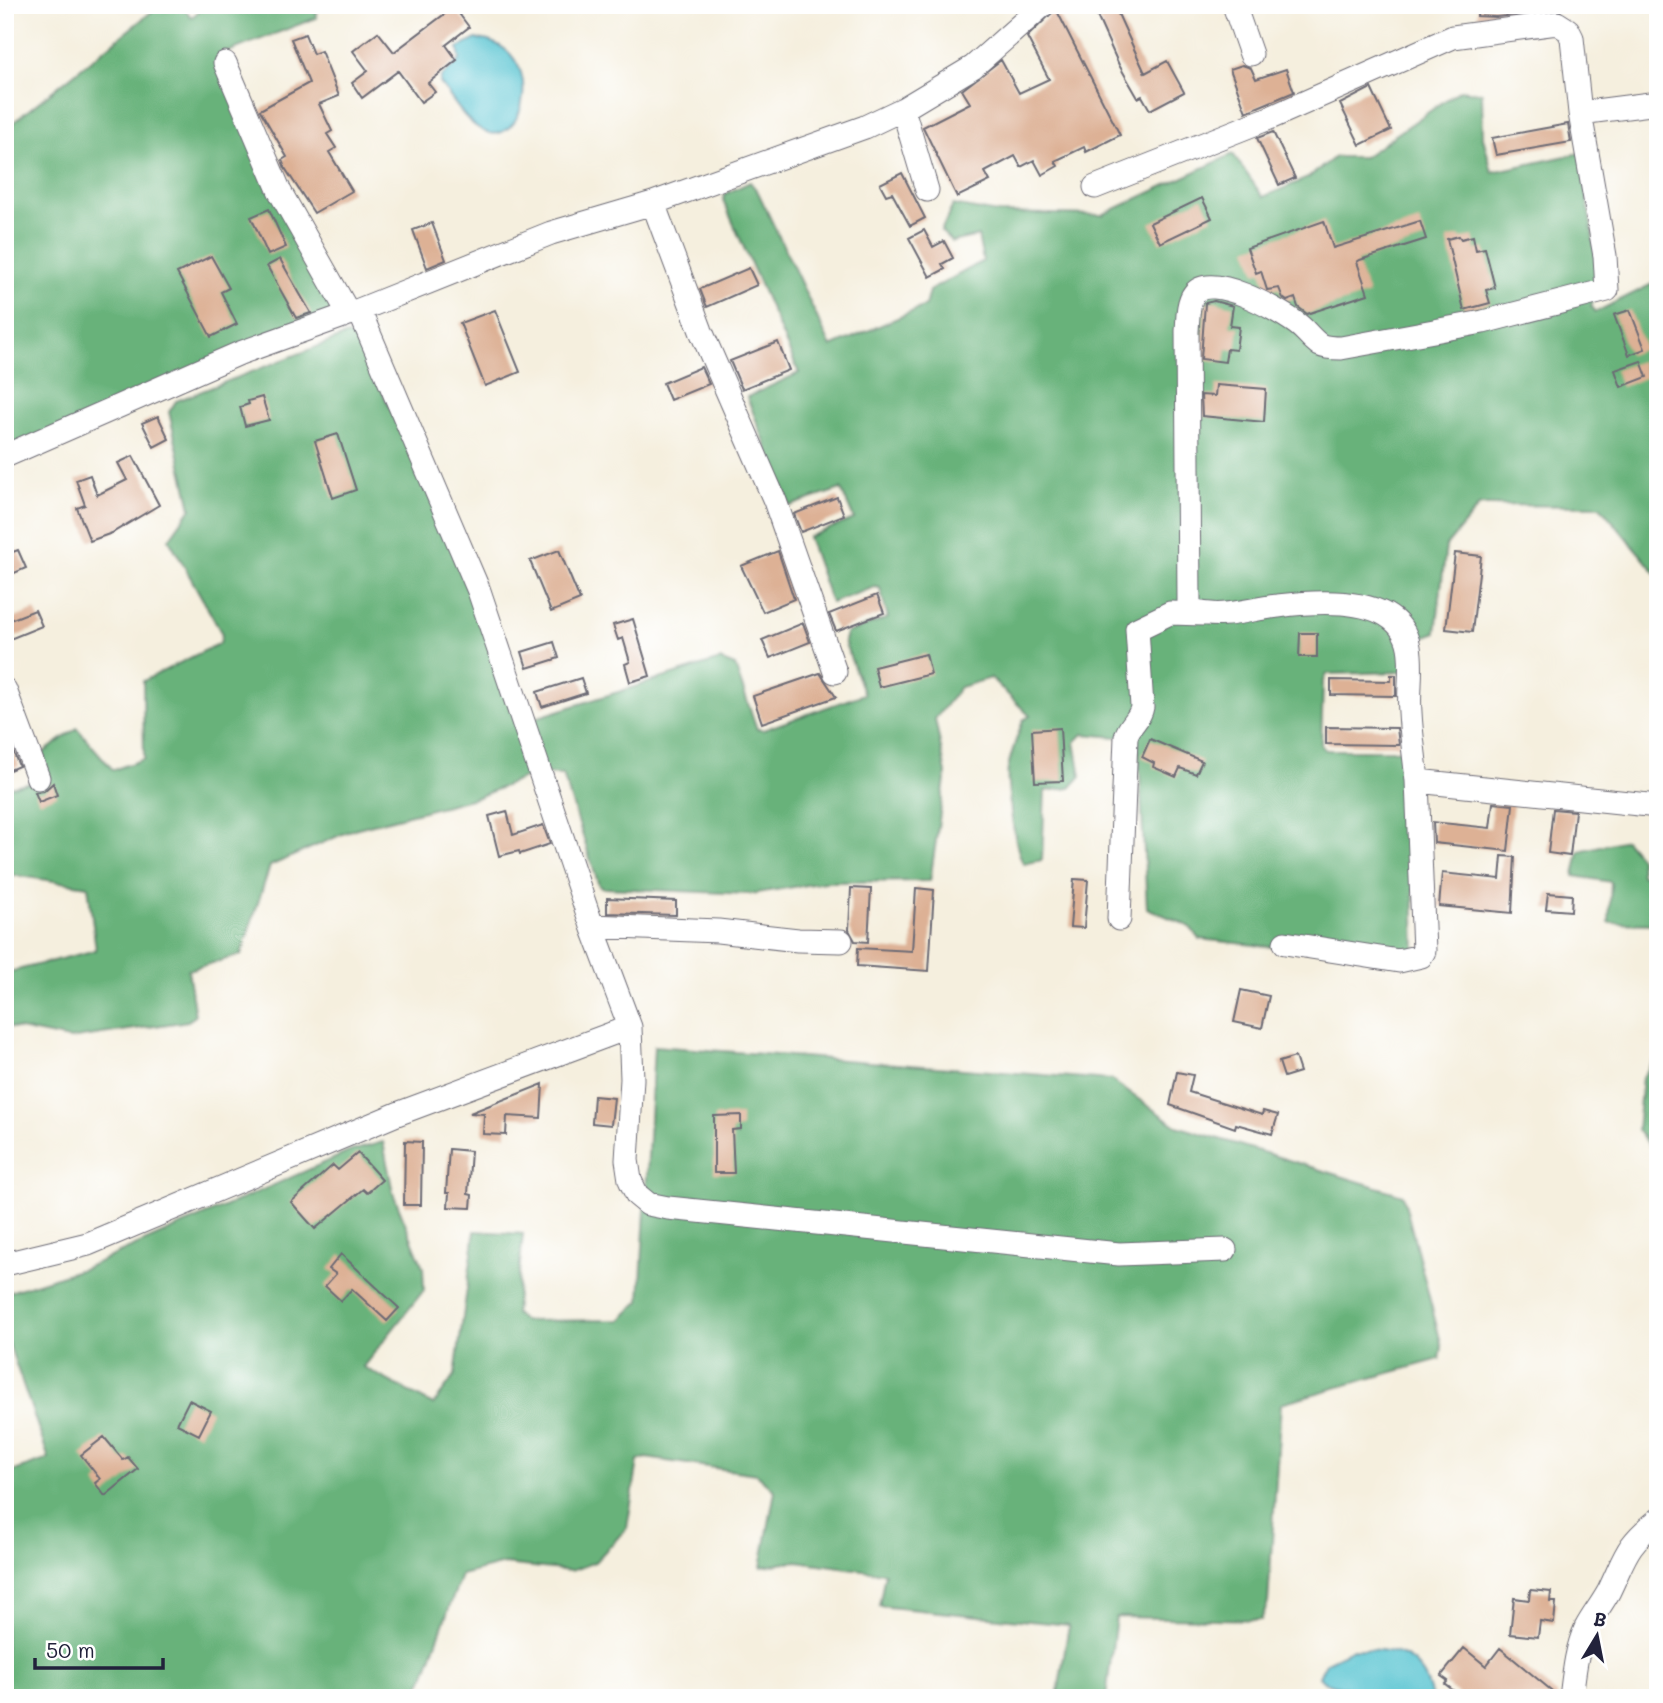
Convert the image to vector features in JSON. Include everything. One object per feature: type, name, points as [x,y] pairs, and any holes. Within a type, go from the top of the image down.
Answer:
[{"type":"street","points":[[5,456],[240,353],[354,312],[551,233],[653,203],[865,127],[904,110],[973,67],[1043,5]]},
{"type":"street","points":[[1234,5],[1251,54]]},
{"type":"street","points":[[1095,187],[1272,117],[1453,37],[1548,23],[1563,26],[1572,38],[1580,113],[1604,246],[1607,290],[1483,322],[1341,348],[1320,345],[1283,313],[1236,292],[1209,285],[1193,295],[1187,331],[1188,576],[1189,602],[1193,611],[1203,614]]},
{"type":"street","points":[[225,63],[280,192],[354,312],[479,591],[592,926],[630,1027],[632,1079],[627,1160],[630,1180],[637,1195],[648,1203],[1119,1255],[1225,1251]]},
{"type":"street","points":[[1580,113],[1658,103]]},
{"type":"street","points":[[904,110],[927,190]]},
{"type":"street","points":[[653,203],[701,331],[775,501],[835,672]]},
{"type":"street","points":[[1119,919],[1126,737],[1130,724],[1141,714],[1142,707],[1137,629],[1170,613],[1227,615],[1276,606],[1340,603],[1365,607],[1385,614],[1397,623],[1409,648],[1410,712],[1417,781],[1424,951],[1420,956],[1399,961],[1285,943]]},
{"type":"street","points":[[5,690],[38,778]]},
{"type":"street","points":[[1417,781],[1658,806]]},
{"type":"street","points":[[592,926],[718,931],[841,942]]},
{"type":"street","points":[[5,1264],[88,1244],[397,1114],[630,1027]]},
{"type":"street","points":[[1571,1698],[1574,1670],[1587,1628],[1609,1590],[1624,1553],[1634,1540],[1658,1520]]},
{"type":"green space","points":[[160,5],[180,5],[192,17],[206,5],[318,7],[316,18],[220,55],[344,313],[5,450],[5,129]]},
{"type":"green space","points":[[1460,90],[1482,93],[1483,137],[1492,172],[1580,153],[1600,283],[1591,306],[1596,312],[1658,281],[1658,576],[1600,506],[1480,505],[1446,546],[1436,632],[1402,646],[1404,672],[1327,674],[1323,683],[1321,746],[1326,750],[1403,750],[1410,755],[1415,955],[1285,941],[1272,947],[1200,939],[1189,926],[1147,908],[1138,739],[1083,734],[1075,742],[1081,776],[1070,788],[1045,791],[1042,860],[1024,864],[1017,847],[1012,818],[1008,768],[1023,720],[1030,716],[991,678],[960,687],[935,719],[946,773],[930,881],[825,882],[750,894],[604,888],[599,886],[563,775],[534,774],[478,797],[354,829],[270,866],[241,955],[188,970],[195,1016],[188,1021],[69,1039],[5,1026],[5,973],[96,950],[88,886],[5,874],[5,788],[49,778],[43,753],[77,728],[113,770],[144,759],[143,681],[220,643],[222,634],[169,539],[191,508],[169,412],[176,401],[347,335],[358,338],[475,594],[516,724],[720,660],[735,666],[757,729],[763,730],[864,694],[844,641],[846,633],[888,618],[880,588],[875,587],[831,603],[808,537],[854,519],[841,489],[790,506],[747,397],[799,373],[723,200],[725,194],[750,182],[758,192],[831,347],[925,306],[929,291],[983,261],[978,236],[952,242],[941,231],[953,205],[998,213],[1102,215],[1233,154],[1263,197],[1308,178],[1335,157],[1364,157]]},
{"type":"green space","points":[[1625,840],[1640,858],[1641,875],[1658,876],[1658,924],[1609,923],[1611,882],[1574,876],[1579,851]]},
{"type":"green space","points":[[654,1046],[1111,1080],[1177,1126],[1403,1195],[1442,1347],[1440,1359],[1281,1403],[1268,1603],[1261,1620],[1116,1617],[1106,1698],[1057,1698],[1069,1625],[879,1606],[885,1573],[797,1561],[761,1567],[775,1491],[756,1474],[646,1458],[638,1461],[627,1528],[595,1562],[571,1571],[504,1564],[461,1575],[423,1680],[411,1698],[5,1698],[5,1474],[49,1459],[5,1333],[6,1293],[85,1268],[351,1151],[383,1142],[393,1193],[423,1267],[424,1290],[363,1367],[433,1405],[455,1375],[475,1231],[523,1234],[515,1314],[524,1321],[620,1320],[640,1301]]},
{"type":"green space","points":[[1658,1055],[1658,1143],[1650,1146],[1637,1130],[1642,1078]]},
{"type":"water","points":[[476,39],[500,46],[515,60],[522,77],[523,97],[518,114],[509,128],[496,133],[480,129],[468,120],[440,83],[441,77],[460,60],[458,48]]},
{"type":"water","points":[[1353,1649],[1382,1650],[1404,1656],[1421,1671],[1432,1698],[1367,1698],[1356,1691],[1324,1682],[1319,1677],[1326,1662]]},
{"type":"building","points":[[1092,5],[1114,5],[1145,73],[1167,61],[1184,92],[1150,110],[1142,96],[1138,98],[1119,65]]},
{"type":"building","points":[[1478,5],[1560,5],[1561,10],[1496,17],[1477,16]]},
{"type":"building","points":[[454,7],[469,27],[446,45],[457,60],[428,83],[435,92],[421,102],[398,71],[362,98],[352,83],[368,71],[353,51],[378,32],[394,52]]},
{"type":"building","points":[[1056,9],[1120,135],[1086,152],[1084,147],[1055,161],[1058,166],[1042,175],[1034,160],[1021,167],[1015,156],[985,172],[990,181],[957,197],[923,127],[970,103],[962,90],[1001,60],[1019,93],[1049,79],[1027,37]]},
{"type":"building","points":[[305,34],[313,54],[321,51],[339,96],[319,104],[332,131],[327,134],[336,148],[329,152],[352,191],[314,213],[285,168],[282,160],[287,157],[260,110],[309,83],[291,39]]},
{"type":"building","points":[[1242,65],[1251,68],[1256,79],[1286,69],[1294,92],[1246,112],[1230,69]]},
{"type":"building","points":[[1371,88],[1391,130],[1360,145],[1340,104]]},
{"type":"building","points":[[1568,124],[1571,142],[1496,155],[1492,138]]},
{"type":"building","points":[[1273,132],[1295,178],[1279,185],[1257,138]]},
{"type":"building","points":[[902,173],[925,218],[910,226],[892,193],[886,195],[880,184]]},
{"type":"building","points":[[1202,198],[1212,218],[1160,243],[1150,223]]},
{"type":"building","points":[[269,209],[286,247],[268,255],[251,217]]},
{"type":"building","points":[[1324,221],[1333,248],[1420,221],[1426,239],[1360,260],[1357,262],[1368,294],[1307,314],[1298,307],[1295,298],[1287,301],[1283,298],[1279,288],[1267,290],[1261,271],[1256,273],[1247,248]]},
{"type":"building","points":[[432,223],[446,260],[427,268],[413,230]]},
{"type":"building","points":[[924,230],[933,247],[944,241],[953,258],[942,264],[945,269],[930,277],[909,238]]},
{"type":"building","points":[[1459,236],[1461,239],[1473,236],[1476,250],[1485,248],[1495,288],[1486,290],[1490,303],[1464,310],[1447,239]]},
{"type":"building","points":[[211,256],[229,288],[221,292],[237,324],[211,337],[177,273]]},
{"type":"building","points":[[280,259],[311,313],[296,318],[267,266]]},
{"type":"building","points":[[749,268],[757,285],[707,307],[700,289]]},
{"type":"building","points":[[1214,301],[1233,306],[1230,326],[1239,327],[1236,350],[1227,349],[1225,362],[1201,359],[1205,303]]},
{"type":"building","points":[[495,310],[520,372],[485,386],[460,323]]},
{"type":"building","points":[[1630,310],[1645,349],[1629,355],[1614,315]]},
{"type":"building","points":[[778,342],[789,370],[742,389],[730,361]]},
{"type":"building","points":[[1641,361],[1647,377],[1621,387],[1615,370]]},
{"type":"building","points":[[701,367],[709,384],[670,400],[663,383]]},
{"type":"building","points":[[1216,385],[1266,389],[1264,422],[1202,416],[1201,395],[1215,396]]},
{"type":"building","points":[[262,397],[269,420],[245,426],[240,407],[249,404],[248,401]]},
{"type":"building","points":[[158,416],[169,439],[154,447],[142,423]]},
{"type":"building","points":[[338,434],[356,490],[333,498],[315,441]]},
{"type":"building","points":[[133,456],[159,505],[112,533],[90,541],[77,508],[85,505],[76,480],[90,475],[97,495],[127,480],[118,463]]},
{"type":"building","points":[[837,497],[844,515],[801,532],[794,514]]},
{"type":"building","points":[[18,550],[26,568],[5,577],[5,555]]},
{"type":"building","points":[[559,550],[580,600],[551,612],[530,561]]},
{"type":"building","points":[[778,551],[794,599],[763,612],[741,566]]},
{"type":"building","points":[[1455,553],[1481,556],[1472,632],[1446,629]]},
{"type":"building","points":[[877,595],[884,613],[836,631],[829,614]]},
{"type":"building","points":[[35,610],[42,626],[5,641],[5,622]]},
{"type":"building","points":[[633,619],[650,676],[630,682],[625,664],[630,662],[623,638],[618,640],[613,625]]},
{"type":"building","points":[[803,623],[810,642],[770,658],[762,640]]},
{"type":"building","points":[[1300,633],[1317,633],[1317,657],[1299,657]]},
{"type":"building","points":[[554,642],[559,658],[527,668],[522,652]]},
{"type":"building","points":[[926,654],[931,674],[879,687],[874,667]]},
{"type":"building","points":[[820,673],[836,697],[762,723],[753,696]]},
{"type":"building","points":[[1391,675],[1396,675],[1396,696],[1331,695],[1331,680],[1391,681]]},
{"type":"building","points":[[581,678],[586,693],[542,707],[537,692]]},
{"type":"building","points":[[1326,727],[1397,728],[1399,745],[1326,744]]},
{"type":"building","points":[[1060,728],[1063,781],[1035,782],[1032,730]]},
{"type":"building","points":[[1150,739],[1202,761],[1196,774],[1180,768],[1176,777],[1153,767],[1154,763],[1142,757]]},
{"type":"building","points":[[12,749],[19,766],[5,772],[5,752]]},
{"type":"building","points":[[53,783],[57,795],[39,802],[35,792],[44,791]]},
{"type":"building","points":[[1493,803],[1513,805],[1508,851],[1434,843],[1433,822],[1490,828]]},
{"type":"building","points":[[1553,809],[1575,811],[1570,856],[1548,853]]},
{"type":"building","points":[[507,811],[513,835],[543,825],[550,844],[520,854],[519,851],[499,856],[489,816]]},
{"type":"building","points":[[1502,856],[1515,857],[1512,913],[1439,906],[1442,873],[1500,879]]},
{"type":"building","points":[[1074,879],[1088,880],[1084,928],[1070,927]]},
{"type":"building","points":[[851,888],[871,889],[868,942],[855,941],[849,930]]},
{"type":"building","points":[[916,888],[934,890],[929,971],[857,966],[858,948],[912,951]]},
{"type":"building","points":[[1548,893],[1572,895],[1571,911],[1546,909]]},
{"type":"building","points":[[607,898],[676,901],[676,915],[607,913]]},
{"type":"building","points":[[1241,990],[1269,996],[1262,1028],[1234,1022]]},
{"type":"building","points":[[1295,1057],[1300,1072],[1284,1077],[1279,1062]]},
{"type":"building","points":[[1177,1072],[1193,1075],[1189,1092],[1262,1115],[1263,1111],[1278,1115],[1272,1134],[1236,1124],[1235,1128],[1170,1105]]},
{"type":"building","points":[[543,1084],[541,1118],[507,1116],[506,1135],[483,1134],[484,1114],[470,1113]]},
{"type":"building","points":[[594,1096],[614,1098],[611,1125],[592,1123]]},
{"type":"building","points":[[741,1115],[741,1129],[732,1130],[734,1173],[714,1173],[714,1116]]},
{"type":"building","points":[[405,1141],[422,1142],[421,1205],[404,1205]]},
{"type":"building","points":[[449,1149],[471,1151],[468,1194],[472,1195],[471,1208],[448,1207],[449,1193],[446,1193]]},
{"type":"building","points":[[358,1153],[382,1180],[367,1193],[363,1189],[315,1229],[291,1202],[333,1165],[338,1170]]},
{"type":"building","points":[[341,1254],[399,1308],[387,1321],[352,1289],[341,1301],[325,1286],[336,1274],[329,1269]]},
{"type":"building","points":[[189,1400],[211,1411],[199,1435],[177,1424]]},
{"type":"building","points":[[104,1437],[123,1460],[128,1457],[138,1469],[105,1496],[95,1483],[100,1479],[81,1455]]},
{"type":"building","points":[[1530,1590],[1551,1592],[1550,1602],[1556,1602],[1554,1623],[1540,1621],[1538,1637],[1510,1634],[1514,1598],[1529,1600]]},
{"type":"building","points":[[1464,1648],[1486,1666],[1500,1648],[1557,1695],[1557,1698],[1463,1698],[1445,1684],[1448,1681],[1441,1676]]}]
